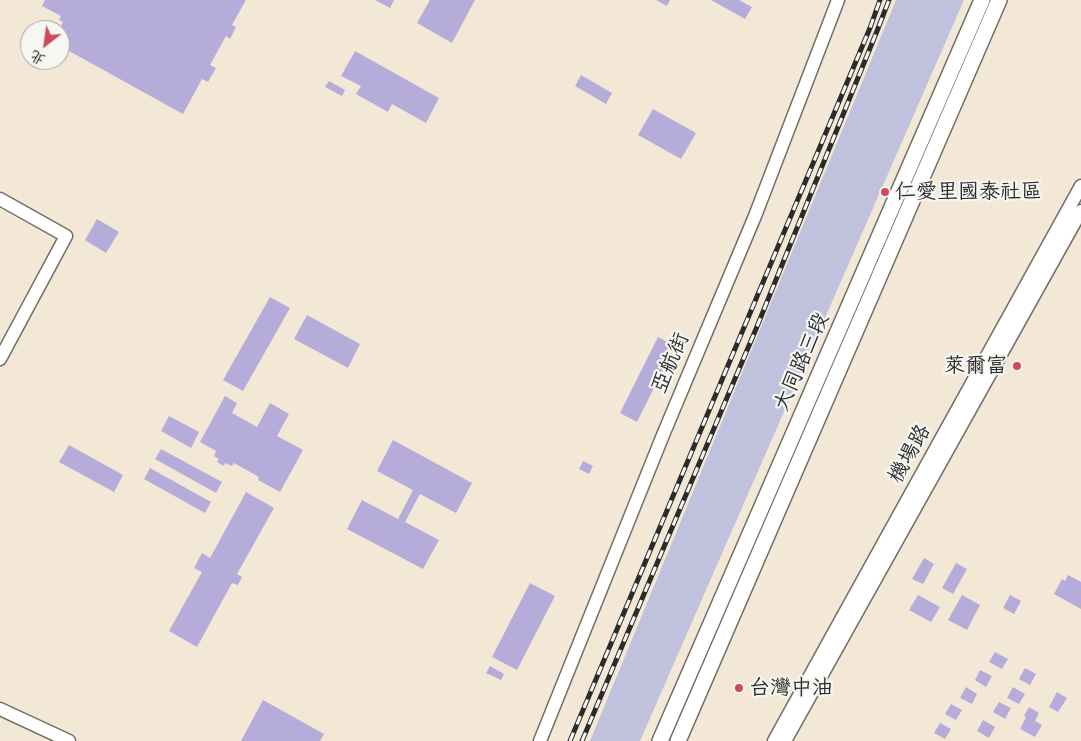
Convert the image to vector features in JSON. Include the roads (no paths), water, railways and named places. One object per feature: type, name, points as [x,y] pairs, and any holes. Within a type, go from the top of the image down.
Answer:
[{"type":"main road","name":"大同路三段","points":[[660,741],[982,0]]},
{"type":"main road","name":"大同路三段","points":[[678,741],[999,0]]},
{"type":"street","name":"亞航街","points":[[540,741],[666,426],[755,216],[838,0]]},
{"type":"street","name":"機場路","points":[[774,741],[1081,186]]},
{"type":"street","points":[[0,199],[66,236],[0,358]]},
{"type":"street","name":"機場路","points":[[785,741],[1081,211]]},
{"type":"street","points":[[0,708],[69,741]]},
{"type":"railway","points":[[570,741],[870,28],[880,0]]},
{"type":"railway","points":[[582,741],[756,329],[889,0]]},
{"type":"place","name":"仁愛里國泰社區","points":[[885,192]]},
{"type":"place","name":"萊爾富","points":[[1017,366]]},
{"type":"place","name":"台灣中油","points":[[739,688]]}]
